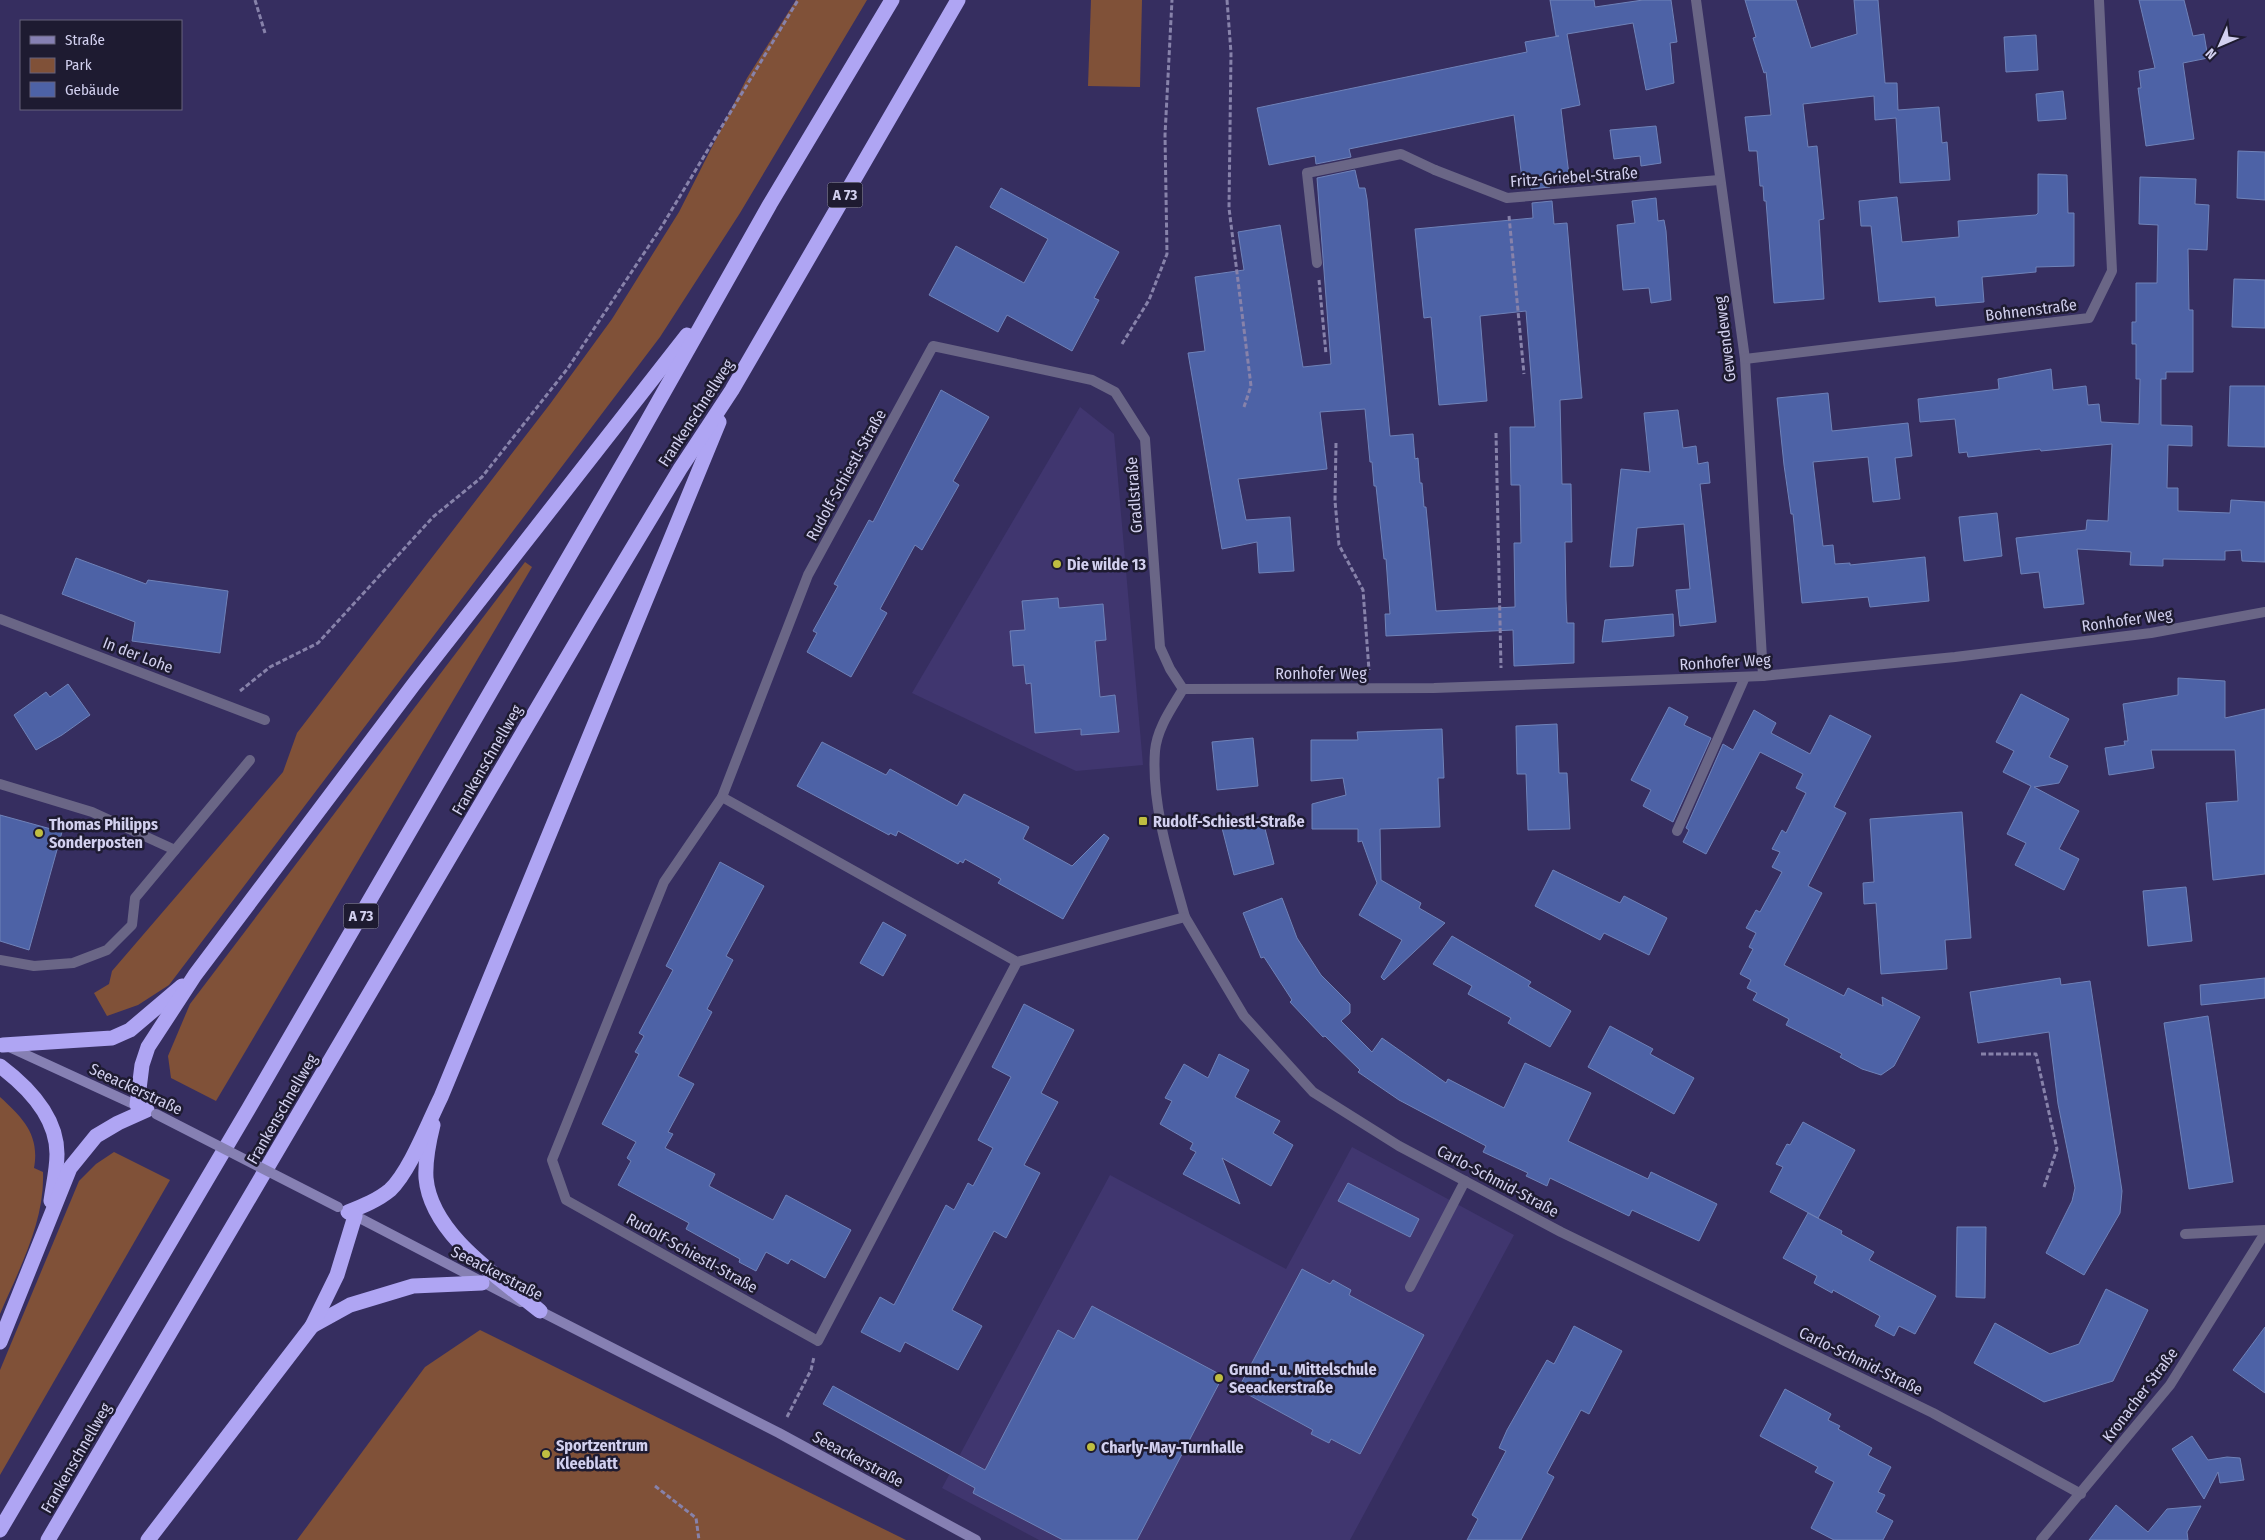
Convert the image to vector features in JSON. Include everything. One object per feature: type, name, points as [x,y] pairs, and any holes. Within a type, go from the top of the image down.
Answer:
[{"type":"highway","name":"Frankenschnellweg","points":[[0,1530],[249,1108],[635,443],[716,298],[892,0]]},
{"type":"highway","name":"Frankenschnellweg","points":[[48,1540],[596,608],[680,469],[732,390],[958,0]]},
{"type":"highway","points":[[0,1342],[70,1168],[96,1136],[118,1123],[147,1110],[142,1065],[148,1047],[195,975],[420,677],[716,298]]},
{"type":"highway","points":[[148,1540],[312,1326],[337,1275],[347,1212],[373,1202],[389,1190],[400,1178],[440,1097],[732,390]]},
{"type":"highway","points":[[2,1044],[112,1038],[130,1030],[195,975]]},
{"type":"highway","points":[[0,1066],[17,1079],[40,1105],[52,1128],[57,1154],[48,1226]]},
{"type":"highway","points":[[440,1097],[429,1140],[426,1178],[432,1201],[444,1225],[466,1250],[540,1311]]},
{"type":"highway","points":[[312,1326],[350,1305],[413,1286],[482,1283]]},
{"type":"main road","name":"Seeackerstraße","points":[[2,1044],[147,1110],[482,1283],[779,1433],[976,1540]]},
{"type":"street","name":"Gewendeweg","points":[[1696,0],[1719,180],[1745,359],[1762,676]]},
{"type":"street","name":"Bohnenstraße","points":[[1745,359],[2088,318],[2112,271],[2099,0]]},
{"type":"street","name":"Fritz-Griebel-Straße","points":[[1317,263],[1307,173],[1401,154],[1435,170],[1507,198],[1719,180]]},
{"type":"street","name":"Rudolf-Schiestl-Straße","points":[[818,1340],[566,1200],[552,1160],[664,882],[722,797],[808,576],[933,346],[1092,380],[1115,392]]},
{"type":"street","name":"Gradlstraße","points":[[1115,392],[1145,439],[1160,647],[1170,669],[1183,689]]},
{"type":"street","name":"Ronhofer Weg","points":[[1183,689],[1501,686],[1762,676],[1946,658],[2151,633],[2265,612]]},
{"type":"street","name":"In der Lohe","points":[[0,619],[265,720]]},
{"type":"street","points":[[1677,831],[1745,677]]},
{"type":"street","name":"Carlo-Schmid-Straße","points":[[1183,689],[1164,722],[1155,750],[1161,820],[1185,917],[1244,1016],[1313,1092],[1399,1146],[1561,1232],[1933,1413],[2081,1494]]},
{"type":"street","points":[[0,960],[34,966],[73,963],[107,950],[132,925],[135,898],[250,760]]},
{"type":"street","points":[[0,784],[92,812],[175,850]]},
{"type":"street","points":[[722,797],[1017,962],[1185,917]]},
{"type":"street","points":[[818,1340],[1017,962]]},
{"type":"street","points":[[1410,1288],[1465,1181]]},
{"type":"street","points":[[2185,1234],[2264,1238]]},
{"type":"street","name":"Kronacher Straße","points":[[2042,1540],[2170,1385],[2264,1238]]},
{"type":"path","points":[[255,0],[265,33]]},
{"type":"path","points":[[224,704],[270,666],[318,642],[433,517],[482,477],[568,368],[652,242],[798,0]]},
{"type":"path","points":[[1122,344],[1149,300],[1167,254],[1165,135],[1172,0]]},
{"type":"path","points":[[1227,0],[1231,53],[1229,208],[1251,386],[1244,407]]},
{"type":"path","points":[[1507,198],[1524,374]]},
{"type":"path","points":[[1317,263],[1326,354]]},
{"type":"path","points":[[1496,433],[1501,686]]},
{"type":"path","points":[[1336,443],[1335,501],[1339,545],[1363,590],[1371,688]]},
{"type":"path","points":[[1981,1054],[2036,1054],[2057,1149],[2044,1187]]},
{"type":"path","points":[[779,1433],[811,1370],[818,1340]]},
{"type":"path","points":[[655,1486],[696,1518],[700,1540]]},
{"type":"shaded area","name":"Die wilde 13","points":[[1080,407],[1114,434],[1143,765],[1076,771],[912,693]]},
{"type":"shaded area","name":"Grund- u. Mittelschule Seeackerstraße","points":[[1352,1147],[1514,1235],[1350,1540],[1039,1540],[942,1488],[1110,1175],[1286,1269]]},
{"type":"green space","points":[[796,0],[867,0],[740,213],[660,337],[169,985],[138,1005],[107,1016],[94,993],[109,984],[112,971],[283,772],[297,733],[550,404],[612,319],[679,212],[747,78]]},
{"type":"green space","points":[[1091,0],[1142,0],[1140,87],[1088,86]]},
{"type":"green space","points":[[525,562],[532,567],[216,1101],[171,1078],[168,1056],[190,1004]]},
{"type":"green space","points":[[0,1097],[16,1112],[28,1128],[34,1146],[34,1168],[43,1172],[43,1191],[40,1209],[29,1245],[0,1314]]},
{"type":"green space","points":[[114,1152],[170,1180],[0,1475],[0,1370],[79,1181],[96,1164]]},
{"type":"green space","name":"Sportzentrum Kleeblatt","points":[[480,1330],[906,1540],[297,1540],[425,1367]]},
{"type":"building","points":[[1550,0],[1594,0],[1595,7],[1643,0],[1671,0],[1677,42],[1670,43],[1674,83],[1646,90],[1633,23],[1567,34],[1580,105],[1561,109],[1570,183],[1531,189],[1530,178],[1522,179],[1514,115],[1349,149],[1351,157],[1316,164],[1315,156],[1269,165],[1257,108],[1527,52],[1525,42],[1559,36],[1556,36]]},
{"type":"building","points":[[1745,0],[1796,0],[1811,48],[1857,34],[1854,0],[1878,0],[1885,83],[1897,83],[1898,110],[1939,107],[1942,143],[1947,142],[1950,180],[1900,183],[1896,118],[1875,120],[1874,96],[1803,104],[1808,147],[1817,146],[1824,219],[1819,220],[1824,299],[1774,303],[1766,201],[1764,201],[1763,186],[1760,186],[1757,151],[1749,151],[1745,117],[1771,115],[1766,72],[1764,73],[1753,38],[1756,37]]},
{"type":"building","points":[[2139,0],[2184,0],[2193,36],[2204,34],[2208,58],[2183,63],[2194,139],[2146,146],[2138,88],[2141,88],[2139,71],[2155,68]]},
{"type":"building","points":[[2036,35],[2038,70],[2006,72],[2004,37]]},
{"type":"building","points":[[2063,91],[2066,119],[2038,121],[2036,94]]},
{"type":"building","points":[[1656,126],[1661,163],[1641,166],[1640,156],[1614,159],[1610,130]]},
{"type":"building","points":[[2238,151],[2265,152],[2265,200],[2237,198]]},
{"type":"building","points":[[1355,170],[1359,188],[1365,188],[1367,199],[1390,436],[1413,434],[1415,459],[1418,458],[1420,483],[1422,483],[1424,507],[1426,507],[1436,611],[1515,607],[1514,543],[1521,543],[1520,485],[1511,485],[1510,427],[1535,427],[1526,311],[1480,316],[1487,401],[1439,405],[1431,317],[1424,318],[1415,229],[1533,218],[1532,203],[1552,201],[1554,224],[1567,223],[1582,398],[1560,400],[1562,484],[1571,484],[1572,542],[1565,542],[1567,623],[1574,623],[1574,663],[1514,666],[1513,630],[1386,636],[1385,614],[1390,614],[1386,559],[1384,559],[1376,486],[1374,486],[1372,462],[1370,462],[1365,409],[1320,412],[1327,469],[1238,479],[1246,520],[1290,517],[1294,571],[1259,573],[1257,542],[1222,549],[1188,353],[1205,351],[1195,277],[1244,270],[1238,232],[1280,225],[1303,367],[1331,364],[1317,178]]},
{"type":"building","points":[[2038,174],[2067,175],[2068,213],[2074,213],[2074,266],[2036,267],[2036,272],[1982,277],[1984,302],[1936,306],[1935,297],[1879,302],[1871,226],[1861,226],[1859,201],[1897,197],[1902,242],[1959,237],[1958,221],[2036,215],[2038,213]]},
{"type":"building","points":[[2140,177],[2196,179],[2195,204],[2209,205],[2207,250],[2188,249],[2189,310],[2193,310],[2193,372],[2166,372],[2166,379],[2161,379],[2161,425],[2192,426],[2192,446],[2168,445],[2167,488],[2178,488],[2178,511],[2230,513],[2231,500],[2265,502],[2265,562],[2242,561],[2241,550],[2225,551],[2225,560],[2163,559],[2163,566],[2130,565],[2131,552],[2077,549],[2084,604],[2044,608],[2039,572],[2021,574],[2016,538],[2086,530],[2087,520],[2108,521],[2112,444],[1968,457],[1967,452],[1959,453],[1955,419],[1920,422],[1918,399],[1999,389],[1998,379],[2051,369],[2053,390],[2086,386],[2088,405],[2099,404],[2101,422],[2139,424],[2140,379],[2136,379],[2136,344],[2132,344],[2132,322],[2136,322],[2136,283],[2157,283],[2158,225],[2139,224]]},
{"type":"building","points":[[1001,188],[1119,252],[1094,298],[1099,300],[1072,351],[1007,315],[998,332],[929,295],[956,246],[1024,283],[1048,239],[990,207]]},
{"type":"building","points":[[1656,198],[1658,221],[1664,220],[1666,231],[1671,300],[1651,303],[1649,288],[1623,290],[1617,225],[1635,223],[1632,201]]},
{"type":"building","points":[[2234,279],[2265,280],[2265,328],[2232,327]]},
{"type":"building","points":[[2230,386],[2265,386],[2265,447],[2228,446]]},
{"type":"building","points":[[941,390],[989,417],[953,481],[959,485],[922,550],[915,545],[880,609],[887,613],[851,677],[807,652],[817,633],[813,631],[838,586],[834,584],[869,520],[873,522]]},
{"type":"building","points":[[1828,393],[1832,431],[1908,423],[1912,456],[1895,458],[1900,499],[1873,502],[1868,457],[1813,462],[1823,546],[1833,545],[1835,564],[1850,563],[1850,565],[1925,557],[1929,601],[1870,607],[1868,597],[1802,603],[1793,514],[1791,514],[1784,465],[1777,398]]},
{"type":"building","points":[[1678,410],[1683,448],[1696,446],[1698,464],[1708,462],[1710,483],[1700,484],[1716,622],[1680,626],[1676,590],[1690,589],[1684,524],[1637,528],[1633,566],[1610,567],[1621,469],[1650,472],[1644,413]]},
{"type":"building","points":[[1997,513],[2002,556],[1964,561],[1959,517]]},
{"type":"building","points":[[76,558],[146,584],[148,580],[228,591],[220,653],[132,641],[135,622],[62,594]]},
{"type":"building","points":[[1058,598],[1059,608],[1103,604],[1106,640],[1095,641],[1100,697],[1115,695],[1119,732],[1081,735],[1081,729],[1035,733],[1031,683],[1026,684],[1024,665],[1013,666],[1010,631],[1025,630],[1022,601]]},
{"type":"building","points":[[1673,614],[1674,636],[1602,642],[1605,620]]},
{"type":"building","points":[[2178,678],[2225,681],[2225,718],[2265,709],[2265,874],[2213,880],[2206,803],[2238,801],[2235,750],[2151,750],[2154,768],[2109,775],[2105,748],[2125,745],[2124,741],[2128,741],[2123,704],[2178,695]]},
{"type":"building","points":[[68,684],[90,715],[62,735],[36,750],[14,715],[46,692],[50,697]]},
{"type":"building","points":[[2021,694],[2069,719],[2049,757],[2068,766],[2059,783],[2034,787],[2079,811],[2059,849],[2079,859],[2064,890],[2015,865],[2026,843],[2007,834],[2031,786],[2003,772],[2014,751],[1996,742]]},
{"type":"building","points":[[1669,707],[1688,717],[1684,725],[1711,738],[1673,822],[1643,806],[1651,790],[1631,780]]},
{"type":"building","points":[[1754,710],[1776,723],[1771,733],[1810,754],[1830,715],[1871,736],[1834,807],[1846,813],[1808,886],[1822,893],[1784,965],[1844,996],[1848,988],[1883,1006],[1882,997],[1920,1017],[1894,1066],[1881,1075],[1862,1069],[1840,1057],[1842,1054],[1786,1025],[1789,1019],[1753,1000],[1757,993],[1747,988],[1751,980],[1740,974],[1753,949],[1749,947],[1756,933],[1746,928],[1756,910],[1760,912],[1782,872],[1772,867],[1780,852],[1772,849],[1782,830],[1786,833],[1806,793],[1796,788],[1803,774],[1760,752],[1706,854],[1683,842],[1689,830],[1686,828],[1723,744],[1733,750]]},
{"type":"building","points":[[1557,724],[1559,773],[1567,773],[1570,829],[1528,830],[1526,774],[1517,774],[1516,726]]},
{"type":"building","points":[[1442,729],[1444,778],[1438,778],[1440,827],[1380,829],[1381,880],[1421,903],[1419,908],[1445,923],[1384,980],[1381,977],[1402,940],[1359,915],[1377,883],[1362,841],[1358,842],[1358,829],[1312,829],[1312,804],[1346,795],[1343,778],[1311,781],[1311,740],[1358,740],[1357,732]]},
{"type":"building","points":[[1253,738],[1258,786],[1217,790],[1212,742]]},
{"type":"building","points":[[822,742],[886,775],[890,769],[957,806],[964,794],[1029,827],[1023,839],[1072,866],[1104,834],[1109,838],[1063,919],[998,883],[1001,879],[965,859],[963,863],[960,861],[958,864],[898,831],[896,836],[890,833],[889,835],[797,786]]},
{"type":"building","points":[[1962,812],[1971,938],[1945,940],[1947,969],[1881,974],[1876,903],[1864,904],[1863,883],[1874,882],[1870,819]]},
{"type":"building","points":[[0,815],[62,832],[29,950],[0,941]]},
{"type":"building","points":[[1262,817],[1274,864],[1234,875],[1222,828]]},
{"type":"building","points":[[720,862],[764,886],[726,956],[733,960],[707,1009],[712,1012],[678,1076],[694,1084],[668,1132],[673,1134],[665,1148],[715,1174],[709,1186],[773,1220],[786,1195],[851,1230],[825,1278],[791,1259],[788,1264],[766,1252],[756,1271],[739,1262],[740,1259],[686,1229],[689,1223],[618,1185],[631,1161],[627,1158],[636,1142],[602,1124],[639,1054],[635,1052],[644,1036],[639,1033],[673,970],[666,966]]},
{"type":"building","points":[[1553,870],[1620,903],[1624,896],[1667,918],[1649,955],[1604,933],[1600,940],[1535,906]]},
{"type":"building","points":[[2186,887],[2192,941],[2148,946],[2143,891]]},
{"type":"building","points":[[1282,898],[1297,938],[1321,975],[1350,1004],[1350,1013],[1341,1021],[1372,1052],[1382,1038],[1446,1083],[1448,1079],[1504,1108],[1525,1063],[1591,1093],[1568,1141],[1648,1179],[1651,1172],[1717,1204],[1699,1241],[1632,1210],[1629,1216],[1550,1178],[1547,1186],[1526,1176],[1528,1173],[1483,1152],[1486,1146],[1399,1100],[1358,1072],[1360,1070],[1325,1036],[1323,1037],[1290,1002],[1292,1000],[1264,957],[1261,958],[1243,913]]},
{"type":"building","points":[[883,922],[906,935],[883,976],[860,963]]},
{"type":"building","points":[[1452,936],[1531,982],[1528,986],[1571,1011],[1550,1047],[1508,1023],[1511,1018],[1468,994],[1472,986],[1433,964]]},
{"type":"building","points":[[2060,978],[2061,985],[2090,981],[2122,1191],[2120,1213],[2084,1275],[2046,1253],[2072,1201],[2075,1188],[2058,1104],[2049,1032],[1978,1043],[1970,992]]},
{"type":"building","points":[[2265,978],[2265,998],[2201,1005],[2200,985]]},
{"type":"building","points":[[1024,1004],[1074,1030],[1041,1093],[1058,1102],[1024,1165],[1040,1173],[1006,1238],[994,1231],[952,1310],[982,1326],[958,1370],[905,1342],[900,1352],[861,1332],[880,1297],[894,1305],[946,1205],[954,1210],[968,1183],[973,1186],[993,1148],[978,1140],[1011,1077],[992,1067]]},
{"type":"building","points":[[2208,1016],[2233,1182],[2189,1189],[2164,1023]]},
{"type":"building","points":[[1610,1026],[1653,1049],[1650,1054],[1694,1078],[1674,1114],[1588,1067]]},
{"type":"building","points":[[1219,1054],[1249,1070],[1235,1097],[1280,1121],[1273,1133],[1293,1145],[1271,1186],[1222,1158],[1240,1204],[1183,1174],[1196,1152],[1190,1149],[1193,1143],[1160,1124],[1172,1101],[1165,1098],[1184,1064],[1208,1078]]},
{"type":"building","points":[[1803,1122],[1855,1150],[1818,1218],[1770,1192],[1783,1167],[1776,1164],[1787,1144],[1790,1145]]},
{"type":"building","points":[[1348,1183],[1419,1219],[1410,1237],[1338,1201]]},
{"type":"building","points":[[1808,1213],[1842,1231],[1841,1234],[1874,1252],[1869,1260],[1936,1296],[1915,1334],[1899,1326],[1894,1336],[1875,1326],[1880,1316],[1833,1290],[1832,1293],[1814,1283],[1817,1276],[1783,1258]]},
{"type":"building","points":[[1957,1227],[1986,1227],[1985,1298],[1956,1297]]},
{"type":"building","points":[[1302,1269],[1330,1284],[1333,1280],[1351,1290],[1349,1295],[1424,1335],[1360,1454],[1331,1439],[1329,1443],[1311,1434],[1313,1430],[1238,1389]]},
{"type":"building","points":[[2106,1289],[2148,1310],[2113,1381],[2044,1402],[1974,1363],[1995,1323],[2050,1354],[2079,1344]]},
{"type":"building","name":"Charly-May-Turnhalle","points":[[1092,1306],[1223,1376],[1137,1540],[1063,1540],[973,1493],[975,1488],[823,1404],[833,1386],[985,1470],[1058,1330],[1074,1339]]},
{"type":"building","points":[[1574,1326],[1622,1351],[1589,1414],[1581,1410],[1547,1473],[1554,1477],[1521,1540],[1467,1540],[1478,1519],[1472,1515],[1506,1451],[1499,1448],[1507,1430],[1547,1360],[1554,1364]]},
{"type":"building","points":[[2265,1327],[2265,1393],[2233,1370]]},
{"type":"building","points":[[1785,1389],[1831,1414],[1828,1420],[1840,1426],[1838,1429],[1872,1448],[1868,1455],[1891,1467],[1878,1492],[1885,1495],[1876,1512],[1893,1521],[1883,1540],[1834,1540],[1811,1528],[1834,1482],[1815,1472],[1818,1467],[1760,1436]]},
{"type":"building","points":[[2192,1436],[2208,1460],[2227,1457],[2240,1458],[2244,1480],[2220,1483],[2218,1472],[2204,1499],[2172,1449]]},
{"type":"building","points":[[2116,1505],[2148,1532],[2167,1509],[2201,1506],[2187,1532],[2188,1540],[2089,1540]]},
{"type":"place","name":"Die wilde 13","points":[[1057,564]]},
{"type":"place","name":"Rudolf-Schiestl-Straße","points":[[1143,821]]},
{"type":"place","name":"Thomas Philipps Sonderposten","points":[[39,833]]},
{"type":"place","name":"Grund- u. Mittelschule Seeackerstraße","points":[[1219,1378]]},
{"type":"place","name":"Charly-May-Turnhalle","points":[[1091,1447]]},
{"type":"place","name":"Sportzentrum Kleeblatt","points":[[546,1454]]}]
